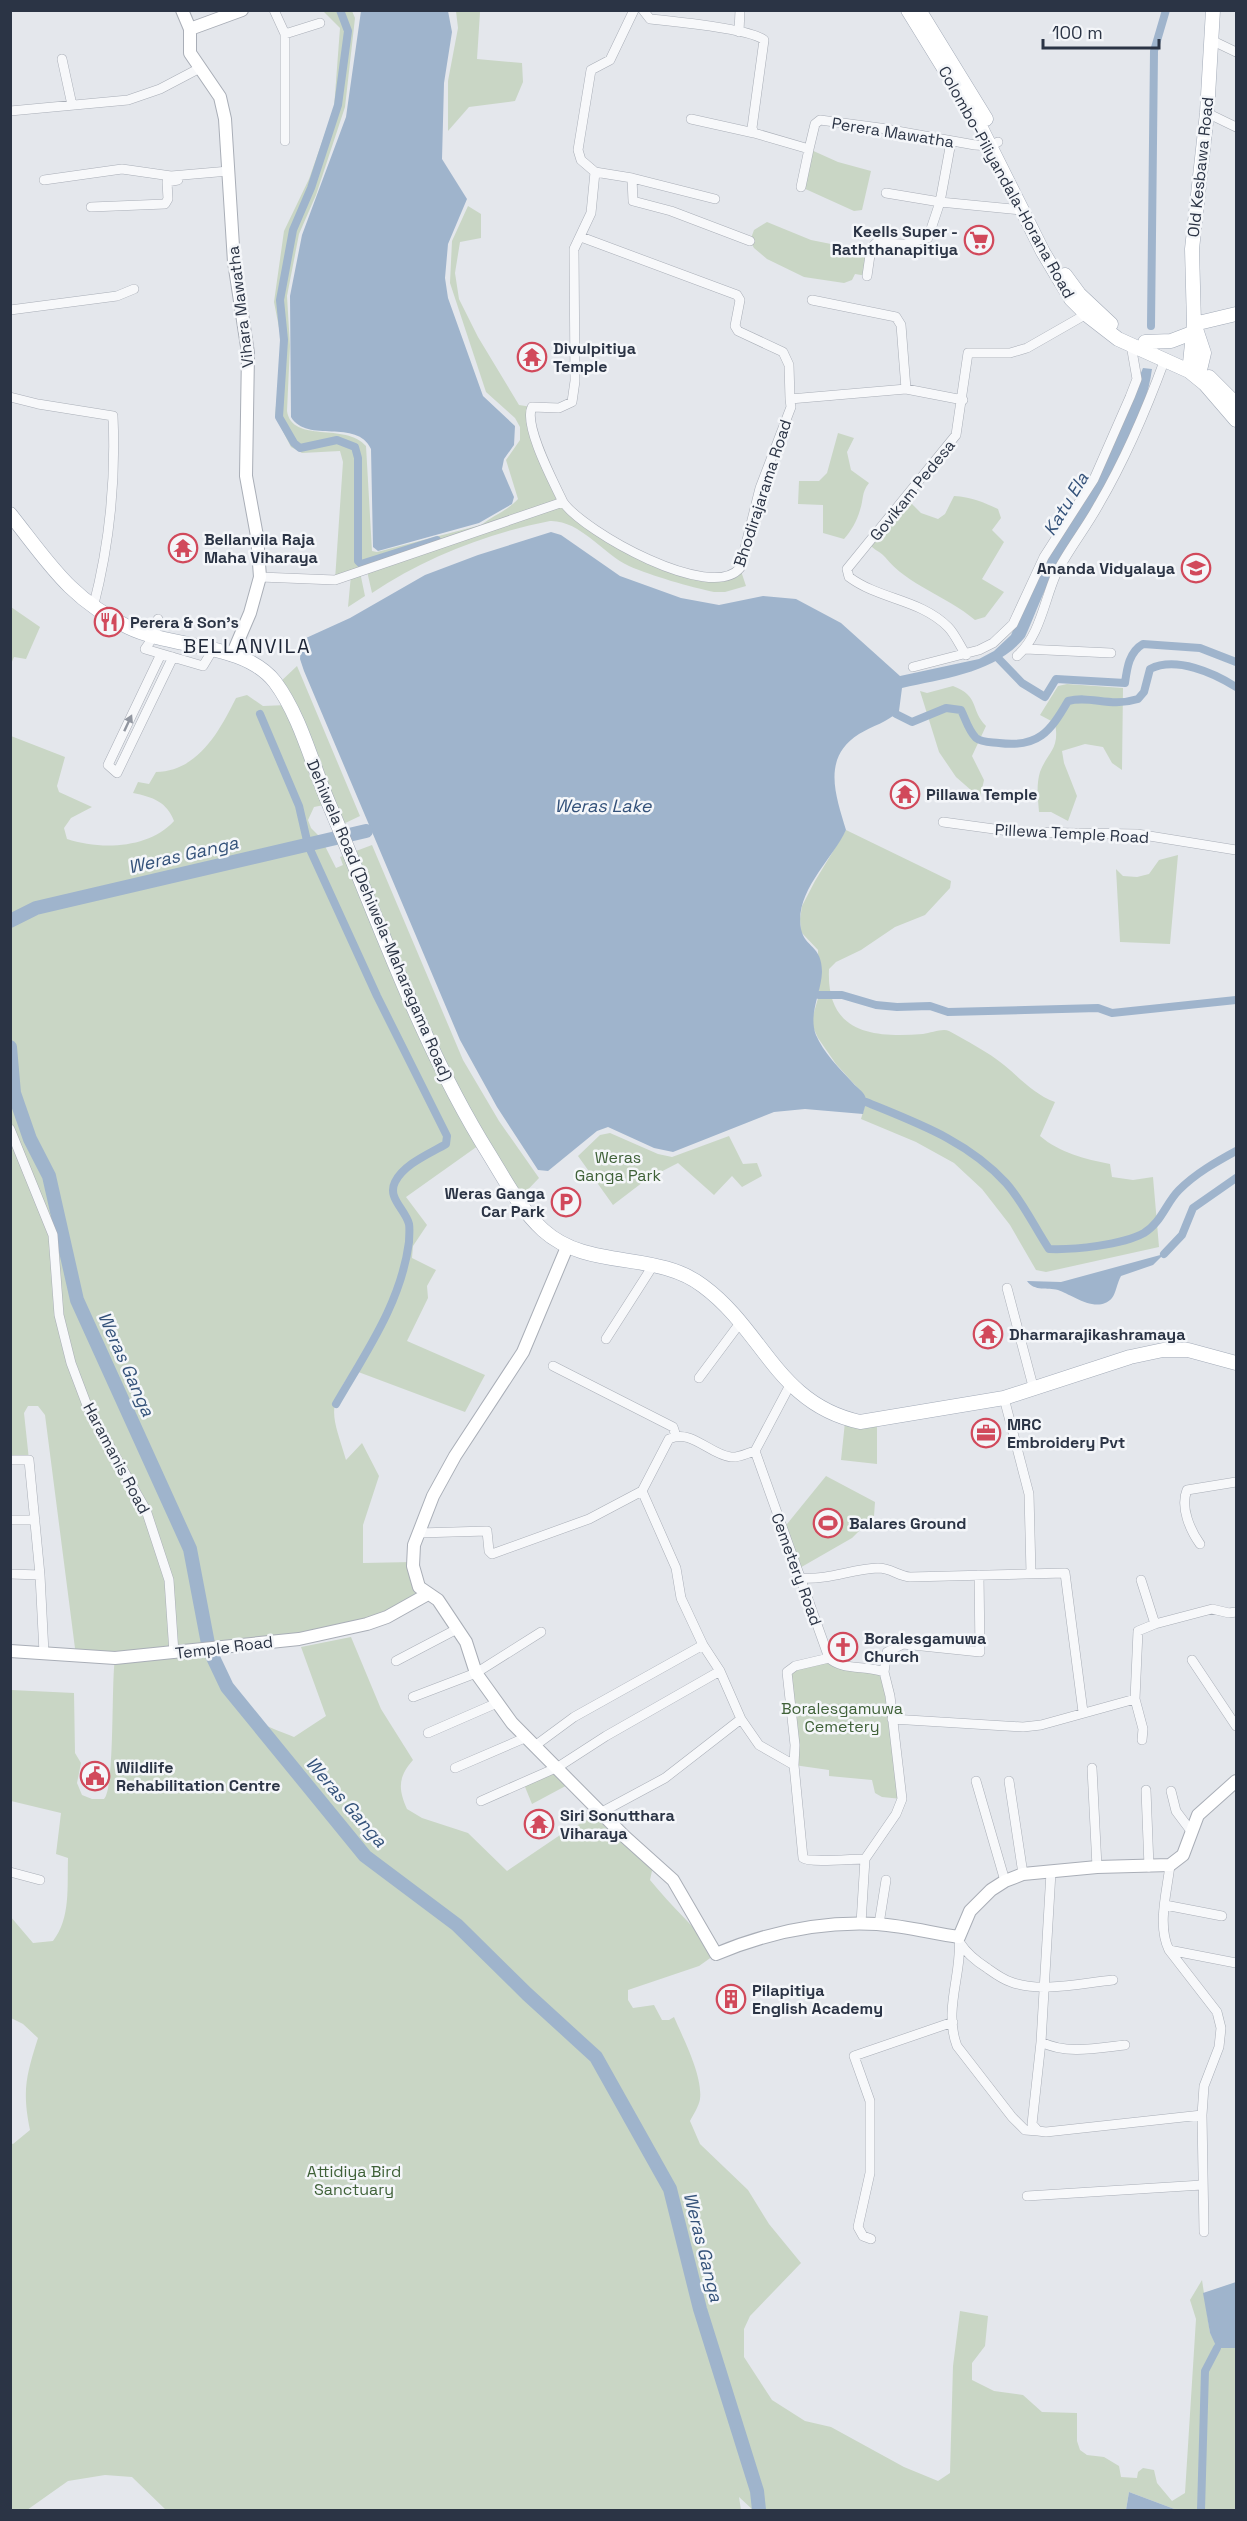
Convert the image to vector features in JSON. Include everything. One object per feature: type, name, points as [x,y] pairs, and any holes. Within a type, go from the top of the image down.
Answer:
[{"type":"main road","name":"Colombo-Piliyandala-Horana Road","points":[[908,10],[994,144],[1022,210],[1062,287],[1112,335],[1138,343],[1194,370],[1219,386],[1236,404]]},
{"type":"main road","name":"Colombo-Piliyandala-Horana Road","points":[[919,10],[954,64],[994,144],[1064,273],[1090,312]]},
{"type":"main road","name":"Old Kesbawa Road","points":[[1194,370],[1192,249],[1207,113],[1214,10]]},
{"type":"main road","points":[[1138,343],[1171,341],[1193,329],[1236,314]]},
{"type":"main road","name":"Old Kesbawa Road","points":[[1193,329],[1219,386]]},
{"type":"main road","name":"Colombo-Piliyandala-Horana Road","points":[[1138,343],[1166,359],[1194,370],[1236,420]]},
{"type":"main road","points":[[1194,370],[1204,353]]},
{"type":"main road","name":"Dehiwela Road (Dehiwela-Maharagama Road)","points":[[10,514],[65,585],[93,608],[132,629],[250,661],[263,670],[282,693],[410,998],[460,1102],[523,1207],[540,1227],[567,1247],[586,1253],[654,1264],[696,1280],[740,1323],[790,1385],[816,1406],[860,1422],[1004,1398],[1130,1357],[1163,1350],[1188,1350],[1236,1363]]},
{"type":"street","name":"Vihara Mawatha","points":[[182,10],[190,29],[190,53],[220,97],[229,173],[234,262],[248,353],[246,476],[257,536],[260,577],[250,613],[232,655]]},
{"type":"street","points":[[190,29],[242,10]]},
{"type":"street","points":[[274,10],[285,34],[285,141]]},
{"type":"street","points":[[634,10],[610,60],[591,70],[578,150],[581,160],[595,172],[632,178],[716,199]]},
{"type":"street","points":[[643,10],[651,19],[739,32],[759,36],[764,40],[752,128],[754,133]]},
{"type":"street","points":[[673,22],[674,10]]},
{"type":"street","points":[[739,32],[740,10]]},
{"type":"street","points":[[285,34],[320,23]]},
{"type":"street","points":[[1211,40],[1236,52]]},
{"type":"street","points":[[62,60],[72,105]]},
{"type":"street","points":[[10,111],[128,100],[160,89],[200,69]]},
{"type":"street","points":[[1207,113],[1236,127]]},
{"type":"street","points":[[691,119],[754,133],[809,149],[801,187]]},
{"type":"street","name":"Perera Mawatha","points":[[809,149],[815,124],[820,120],[880,128],[951,142],[994,144]]},
{"type":"street","points":[[867,276],[871,248],[876,243],[904,244],[928,238],[940,202],[951,142]]},
{"type":"street","points":[[44,180],[122,169],[171,176],[229,173]]},
{"type":"street","points":[[260,577],[335,580],[563,502],[529,419],[532,407],[559,408],[572,402],[575,381],[574,249],[591,213],[595,172]]},
{"type":"street","points":[[91,207],[165,204],[168,199],[167,182],[229,173]]},
{"type":"street","points":[[632,178],[633,201],[671,211],[750,241]]},
{"type":"street","points":[[886,193],[940,202],[1022,210]]},
{"type":"street","points":[[581,237],[737,295],[740,300],[735,326],[738,331],[783,352],[789,365],[790,399]]},
{"type":"street","points":[[10,310],[117,296],[134,289]]},
{"type":"street","points":[[812,300],[896,317],[901,325],[906,389]]},
{"type":"street","name":"Govikam Pedesa","points":[[966,655],[949,627],[914,605],[874,593],[849,577],[847,569],[956,435],[963,400],[968,353],[970,351],[1016,351],[1090,312]]},
{"type":"street","points":[[913,667],[966,655],[993,643],[1013,624],[1044,557],[1094,479],[1137,379],[1138,343]]},
{"type":"street","points":[[1111,653],[1021,652],[1034,632],[1058,572],[1116,474],[1166,359]]},
{"type":"street","name":"Bhodirajarama Road","points":[[563,502],[597,534],[633,553],[699,576],[717,579],[731,576],[740,568],[760,488],[791,407],[790,399],[906,389],[963,400]]},
{"type":"street","points":[[10,397],[113,416],[115,460],[111,525],[93,608]]},
{"type":"street","points":[[158,619],[154,636],[145,649],[203,666],[212,651]]},
{"type":"street","points":[[161,654],[108,765],[117,773],[172,657]]},
{"type":"street","name":"Pillewa Temple Road","points":[[943,822],[1016,832],[1137,834],[1236,850]]},
{"type":"street","name":"Haramanis Road","points":[[10,1129],[52,1235],[59,1315],[71,1363],[88,1408],[146,1510],[169,1580],[177,1653]]},
{"type":"street","points":[[567,1247],[530,1340],[514,1369],[455,1456],[433,1496],[414,1545],[412,1562],[417,1582],[428,1594],[438,1600],[466,1642],[476,1673],[497,1703],[600,1813],[674,1880],[716,1954],[770,1935],[861,1923],[879,1924],[960,1940],[973,1958],[1009,1982],[1043,1986],[1113,1980]]},
{"type":"street","points":[[606,1339],[654,1264]]},
{"type":"street","points":[[1007,1288],[1034,1390]]},
{"type":"street","points":[[699,1378],[740,1323]]},
{"type":"street","points":[[553,1366],[649,1412],[673,1427],[676,1436]]},
{"type":"street","points":[[419,1533],[487,1532],[489,1551],[492,1554],[589,1519],[642,1491],[669,1439],[676,1436],[686,1437],[730,1457],[755,1451],[790,1385]]},
{"type":"street","points":[[1004,1398],[1029,1494],[1031,1573]]},
{"type":"street","name":"Cemetery Road","points":[[755,1451],[829,1658]]},
{"type":"street","points":[[10,1460],[28,1460],[40,1575],[44,1653]]},
{"type":"street","points":[[1200,1544],[1188,1521],[1183,1498],[1187,1490],[1236,1482]]},
{"type":"street","points":[[642,1491],[661,1528],[676,1568],[681,1598],[703,1645],[720,1671],[741,1719],[759,1745],[794,1765]]},
{"type":"street","points":[[10,1520],[35,1520]]},
{"type":"street","points":[[801,1578],[823,1578],[878,1568],[890,1569],[910,1577],[1065,1573],[1083,1712]]},
{"type":"street","points":[[10,1574],[40,1575]]},
{"type":"street","points":[[861,1923],[865,1859],[900,1807],[892,1719],[884,1672],[887,1653],[903,1644],[980,1652],[980,1575]]},
{"type":"street","points":[[1141,1580],[1155,1624]]},
{"type":"street","name":"Temple Road","points":[[10,1651],[115,1658],[266,1642],[349,1630],[387,1617],[428,1594]]},
{"type":"street","points":[[1142,1740],[1143,1729],[1135,1699],[1138,1631],[1155,1624],[1212,1610],[1236,1612]]},
{"type":"street","points":[[396,1662],[457,1629]]},
{"type":"street","points":[[414,1697],[476,1673],[542,1632]]},
{"type":"street","points":[[455,1768],[532,1741],[703,1645]]},
{"type":"street","points":[[865,1859],[805,1860],[800,1846],[794,1765],[795,1745],[788,1672],[795,1666],[829,1658],[839,1666],[863,1666],[884,1672]]},
{"type":"street","points":[[1192,1660],[1236,1726]]},
{"type":"street","points":[[482,1801],[558,1767],[606,1736],[720,1671]]},
{"type":"street","points":[[892,1719],[1023,1727],[1041,1725],[1135,1699]]},
{"type":"street","points":[[428,1733],[497,1703]]},
{"type":"street","points":[[600,1813],[665,1778],[741,1719]]},
{"type":"street","points":[[1092,1768],[1097,1867]]},
{"type":"street","points":[[976,1781],[1005,1881]]},
{"type":"street","points":[[1009,1781],[1023,1874]]},
{"type":"street","points":[[1202,2115],[1038,2131],[1025,2130],[1012,2117],[957,2046],[953,2035],[953,1987],[960,1940],[970,1911],[1005,1881],[1023,1874],[1097,1867],[1170,1865],[1183,1855],[1198,1815],[1236,1781]]},
{"type":"street","points":[[1146,1790],[1149,1867]]},
{"type":"street","points":[[1171,1791],[1176,1811],[1191,1831]]},
{"type":"street","points":[[1170,1865],[1163,1938],[1169,1950],[1207,1996],[1219,2020],[1219,2048],[1204,2086],[1202,2115],[1204,2232]]},
{"type":"street","points":[[10,1872],[40,1880]]},
{"type":"street","points":[[1038,2131],[1032,2124],[1041,2042],[1051,1872]]},
{"type":"street","points":[[879,1924],[886,1880]]},
{"type":"street","points":[[1165,1905],[1222,1916]]},
{"type":"street","points":[[1169,1950],[1236,1963]]},
{"type":"street","points":[[871,2239],[863,2236],[858,2227],[870,2173],[870,2101],[854,2056],[953,2022]]},
{"type":"street","points":[[1041,2042],[1051,2048],[1084,2050],[1125,2045]]},
{"type":"street","points":[[1027,2196],[1202,2184]]},
{"type":"green space","points":[[323,11],[352,11],[355,18],[345,107],[316,195],[299,234],[287,296],[290,346],[287,411],[291,421],[299,427],[346,435],[366,446],[372,551],[377,552],[481,525],[518,499],[506,460],[520,440],[520,427],[515,418],[486,392],[450,283],[452,241],[468,206],[481,214],[481,238],[460,242],[455,273],[459,299],[478,337],[519,405],[532,407],[529,419],[563,501],[633,553],[709,578],[740,568],[746,586],[725,592],[714,592],[660,577],[619,561],[571,526],[550,521],[503,532],[457,548],[392,580],[372,593],[367,571],[360,572],[365,596],[348,607],[351,575],[335,580],[343,462],[340,451],[302,453],[291,447],[275,416],[282,343],[274,302],[284,231],[309,179],[334,108],[340,28]]},
{"type":"green space","points":[[456,11],[480,12],[477,59],[522,63],[523,82],[515,101],[469,107],[448,131],[448,81],[458,28]]},
{"type":"green space","points":[[809,149],[838,162],[871,171],[862,210],[854,211],[801,187]]},
{"type":"green space","points":[[767,222],[811,240],[871,252],[867,276],[855,274],[852,280],[844,283],[804,277],[767,259],[754,248],[750,241],[754,230]]},
{"type":"green space","points":[[838,433],[854,438],[847,452],[851,470],[869,483],[857,518],[844,539],[823,533],[823,505],[798,504],[799,481],[819,481],[827,473]]},
{"type":"green space","points":[[954,496],[977,500],[998,509],[1001,518],[992,530],[1004,542],[982,579],[1004,592],[985,617],[975,620],[904,575],[869,542],[906,498],[921,513],[938,519],[945,514]]},
{"type":"green space","points":[[11,607],[40,627],[26,659],[14,657],[11,664]]},
{"type":"green space","name":"Attidiya Bird Sanctuary","points":[[297,666],[360,816],[339,826],[329,804],[314,807],[308,820],[311,828],[321,838],[336,868],[343,865],[340,857],[372,845],[463,1060],[499,1121],[539,1178],[518,1200],[482,1143],[406,1197],[427,1225],[413,1246],[412,1258],[436,1270],[427,1286],[428,1298],[407,1341],[485,1375],[465,1412],[353,1370],[338,1394],[335,1404],[335,1423],[346,1460],[362,1443],[379,1476],[363,1525],[363,1563],[412,1562],[423,1591],[387,1617],[209,1650],[216,1668],[232,1695],[252,1717],[266,1726],[294,1737],[326,1716],[301,1647],[351,1637],[381,1709],[413,1760],[404,1772],[401,1783],[407,1809],[422,1818],[468,1833],[507,1871],[563,1833],[600,1813],[653,1866],[650,1880],[716,1954],[699,1966],[628,1990],[628,2000],[633,2008],[654,2005],[662,2020],[674,2017],[698,2079],[700,2099],[690,2121],[700,2144],[748,2190],[769,2224],[801,2263],[750,2316],[744,2329],[744,2357],[772,2400],[805,2421],[831,2427],[904,2467],[938,2481],[950,2473],[953,2366],[960,2311],[988,2316],[985,2346],[972,2363],[972,2380],[994,2391],[1023,2395],[1042,2412],[1077,2413],[1077,2441],[1080,2450],[1087,2455],[1104,2457],[1119,2466],[1121,2477],[1137,2478],[1138,2472],[1143,2468],[1154,2470],[1157,2483],[1172,2501],[1185,2493],[1196,2319],[1190,2300],[1202,2280],[1210,2333],[1218,2348],[1236,2348],[1236,2510],[1177,2510],[1129,2492],[1126,2510],[753,2510],[739,2497],[741,2510],[166,2510],[132,2477],[105,2475],[68,2481],[27,2510],[11,2510],[11,2143],[13,2144],[30,2130],[26,2105],[26,2084],[38,2038],[23,2024],[11,2018],[10,1916],[33,1943],[53,1941],[59,1932],[65,1912],[68,1891],[68,1858],[56,1854],[61,1813],[11,1801],[11,1690],[74,1693],[75,1753],[81,1763],[77,1783],[82,1795],[92,1799],[104,1799],[110,1776],[115,1658],[76,1656],[45,1415],[38,1406],[28,1406],[24,1413],[29,1460],[11,1460],[11,736],[65,757],[57,786],[59,792],[92,807],[71,818],[64,828],[67,839],[80,843],[109,846],[138,842],[164,830],[174,821],[167,809],[158,801],[133,793],[138,782],[149,784],[156,772],[184,765],[195,757],[214,736],[236,698],[247,695],[263,706],[287,705],[277,685]]},
{"type":"green space","points":[[1067,684],[1123,688],[1122,770],[1112,763],[1103,747],[1085,744],[1062,751],[1064,763],[1077,796],[1068,821],[1051,812],[1039,812],[1038,792],[1040,772],[1056,739],[1055,723],[1040,715],[1058,686]]},
{"type":"green space","points":[[953,686],[967,694],[986,726],[972,756],[984,780],[980,798],[956,777],[939,752],[920,691],[927,693]]},
{"type":"green space","points":[[846,830],[951,881],[950,888],[925,915],[895,927],[861,950],[836,962],[829,969],[830,990],[835,1007],[844,1019],[856,1027],[886,1035],[923,1034],[946,1030],[998,1060],[1034,1090],[1055,1102],[1040,1136],[1056,1147],[1073,1154],[1110,1164],[1112,1177],[1133,1180],[1153,1177],[1159,1247],[1046,1272],[1036,1270],[1010,1225],[982,1189],[954,1163],[916,1142],[861,1119],[866,1102],[864,1095],[836,1064],[813,1027],[812,1019],[819,995],[818,950],[801,932],[800,919],[802,906]]},
{"type":"green space","points":[[1178,855],[1170,944],[1120,942],[1116,869],[1123,876],[1137,877],[1149,874],[1159,860]]},
{"type":"green space","name":"Weras Ganga Park","points":[[610,1133],[658,1154],[672,1157],[729,1136],[743,1164],[757,1163],[762,1176],[742,1187],[732,1176],[714,1195],[678,1163],[647,1179],[613,1205],[578,1156],[600,1135]]},
{"type":"green space","points":[[845,1422],[877,1424],[877,1464],[841,1460]]},
{"type":"green space","name":"Balares Ground","points":[[826,1476],[875,1502],[874,1516],[852,1538],[798,1569],[783,1529]]},
{"type":"green space","name":"Boralesgamuwa Cemetery","points":[[829,1658],[884,1672],[902,1799],[882,1797],[875,1793],[872,1780],[829,1776],[829,1770],[794,1765],[786,1680],[795,1666]]},
{"type":"green space","points":[[558,1767],[573,1782],[532,1804],[523,1782]]},
{"type":"water","points":[[361,11],[448,11],[452,32],[444,83],[442,159],[467,199],[448,244],[445,278],[448,298],[483,396],[515,426],[514,445],[504,459],[502,469],[514,497],[512,504],[479,523],[378,551],[373,547],[371,449],[364,440],[355,435],[308,429],[298,425],[291,417],[290,296],[302,235],[346,117]]},
{"type":"water","name":"Weras Lake","points":[[1143,368],[1152,369],[1147,395],[1138,421],[1113,473],[1051,578],[1025,637],[1000,659],[985,666],[952,677],[902,688],[899,711],[859,734],[847,744],[840,754],[834,778],[838,804],[846,830],[808,889],[800,915],[803,935],[821,963],[821,980],[813,1019],[816,1035],[832,1060],[864,1094],[866,1100],[863,1114],[805,1109],[774,1112],[673,1152],[654,1148],[608,1127],[597,1131],[548,1171],[538,1170],[497,1107],[460,1040],[304,671],[300,659],[301,645],[306,638],[350,618],[425,575],[478,555],[551,532],[561,535],[620,576],[681,598],[719,605],[763,596],[796,599],[841,623],[900,676],[979,659],[994,651],[1011,635],[1041,568],[1097,476]]},
{"type":"water","points":[[1164,1254],[1153,1265],[1121,1276],[1115,1293],[1106,1303],[1084,1302],[1058,1290],[1034,1287],[1027,1281],[1061,1282]]},
{"type":"water","points":[[1236,2282],[1236,2348],[1217,2348],[1210,2333],[1203,2293]]},
{"type":"water","points":[[1129,2492],[1177,2510],[1126,2510]]},
{"type":"waterway","points":[[340,10],[348,31],[338,105],[311,188],[293,230],[280,300],[284,340],[279,417],[294,443],[300,448],[337,440],[355,447],[358,458],[358,561],[361,564],[437,540]]},
{"type":"waterway","name":"Katu Ela","points":[[1151,326],[1154,51],[1166,10]]},
{"type":"waterway","points":[[996,656],[1022,683],[1045,697],[1056,679],[1125,683],[1132,656],[1143,644],[1200,648],[1236,662]]},
{"type":"waterway","points":[[896,714],[912,722],[946,708],[961,710],[971,732],[978,740],[1012,744],[1024,743],[1041,736],[1049,729],[1068,701],[1085,699],[1118,702],[1138,699],[1144,692],[1150,669],[1160,665],[1183,665],[1194,668],[1217,676],[1236,687]]},
{"type":"waterway","points":[[260,714],[299,806],[308,845],[377,996],[447,1136],[446,1144],[404,1170],[395,1182],[393,1193],[409,1226],[405,1264],[381,1326],[336,1404]]},
{"type":"waterway","name":"Weras Ganga","points":[[10,921],[36,908],[366,831]]},
{"type":"waterway","points":[[819,995],[842,995],[876,1005],[930,1006],[948,1012],[1098,1008],[1112,1013],[1236,1000]]},
{"type":"waterway","name":"Weras Ganga","points":[[10,1047],[14,1093],[30,1139],[49,1176],[77,1300],[190,1549],[209,1649],[227,1687],[365,1856],[457,1925],[527,1994],[596,2057],[670,2189],[700,2309],[757,2491],[759,2510]]},
{"type":"waterway","points":[[866,1102],[941,1135],[958,1144],[991,1168],[1018,1198],[1049,1249],[1098,1246],[1123,1241],[1144,1233],[1155,1224],[1174,1195],[1186,1184],[1206,1168],[1236,1151]]},
{"type":"waterway","points":[[1164,1254],[1182,1235],[1193,1208],[1236,1178]]},
{"type":"waterway","points":[[1201,2510],[1205,2371],[1217,2348]]},
{"type":"place","name":"Keells Super - Raththanapitiya","points":[[979,240]]},
{"type":"place","name":"Divulpitiya Temple","points":[[532,357]]},
{"type":"place","name":"Bellanvila Raja Maha Viharaya","points":[[183,548]]},
{"type":"place","name":"Ananda Vidyalaya","points":[[1196,568]]},
{"type":"place","name":"Perera & Son's","points":[[109,622]]},
{"type":"place","name":"Pillawa Temple","points":[[905,794]]},
{"type":"place","name":"Weras Ganga Car Park","points":[[566,1202]]},
{"type":"place","name":"Dharmarajikashramaya","points":[[988,1334]]},
{"type":"place","name":"MRC Embroidery Pvt","points":[[986,1433]]},
{"type":"place","name":"Balares Ground","points":[[828,1523]]},
{"type":"place","name":"Boralesgamuwa Church","points":[[843,1647]]},
{"type":"place","name":"Wildlife Rehabilitation Centre","points":[[95,1776]]},
{"type":"place","name":"Siri Sonutthara Viharaya","points":[[539,1824]]},
{"type":"place","name":"Pilapitiya English Academy","points":[[731,1999]]},
{"type":"district","name":"BELLANVILA","points":[[247,646]]}]
